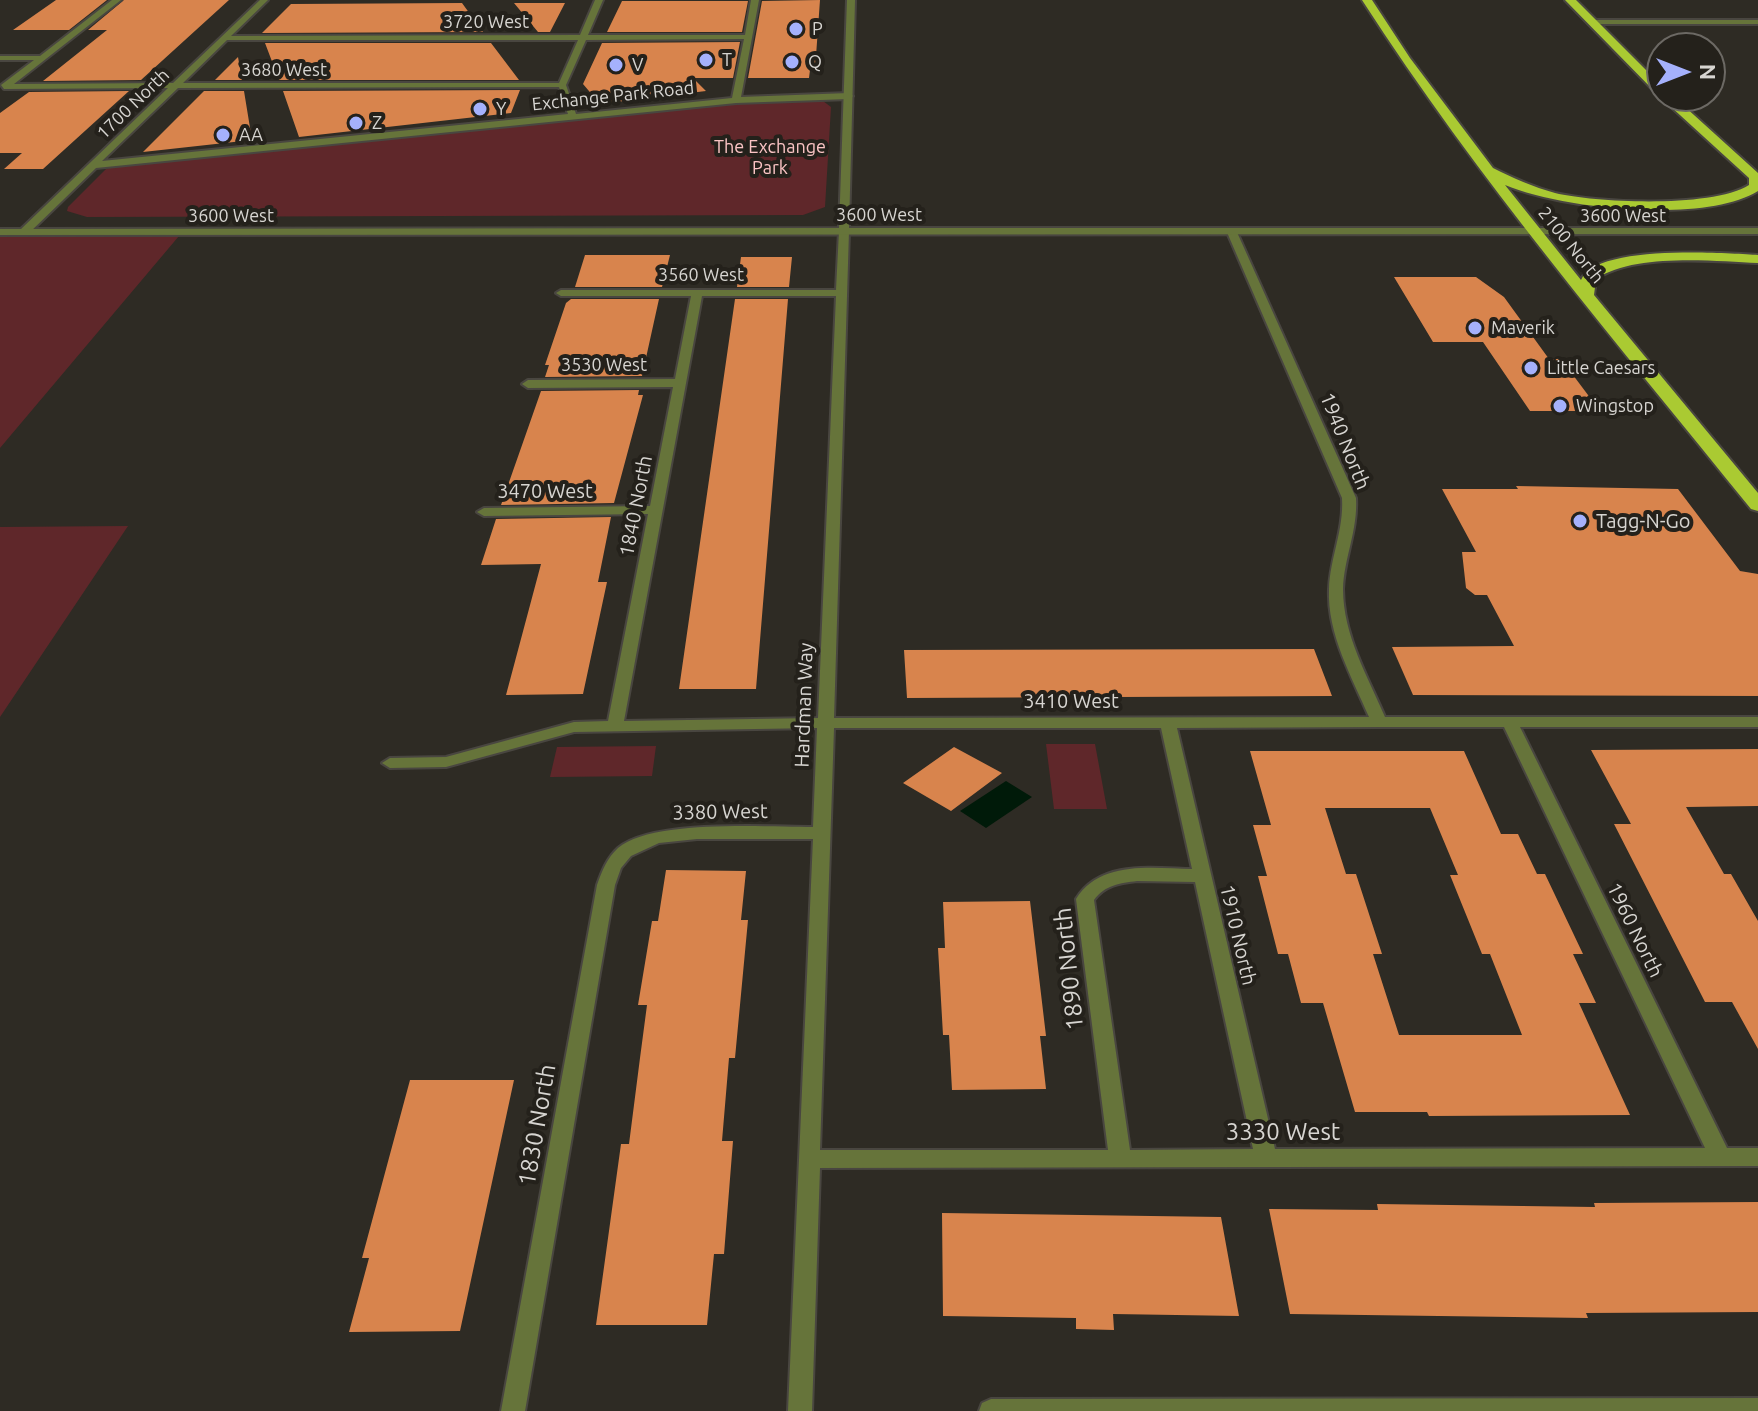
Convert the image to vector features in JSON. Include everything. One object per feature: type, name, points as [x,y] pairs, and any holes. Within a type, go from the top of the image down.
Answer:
[{"type":"highway","name":"2100 North","points":[[1367,0],[1406,60],[1534,232],[1758,505]]},
{"type":"highway","points":[[1570,0],[1646,76]]},
{"type":"highway","points":[[1485,168],[1537,191],[1596,202],[1726,201],[1753,191],[1757,179],[1684,112]]},
{"type":"highway","points":[[1586,296],[1589,277],[1601,266],[1612,263],[1758,259]]},
{"type":"street","points":[[3,88],[117,0]]},
{"type":"street","name":"1700 North","points":[[24,232],[264,0]]},
{"type":"street","points":[[573,117],[562,85],[599,0]]},
{"type":"street","points":[[736,100],[755,0]]},
{"type":"street","name":"Hardman Way","points":[[800,1411],[851,0]]},
{"type":"street","points":[[1592,22],[1758,22]]},
{"type":"street","name":"3720 West","points":[[225,38],[748,37]]},
{"type":"street","points":[[0,58],[42,58]]},
{"type":"street","name":"3680 West","points":[[3,88],[562,85]]},
{"type":"street","name":"Exchange Park Road","points":[[94,165],[736,100],[849,96]]},
{"type":"street","name":"1940 North","points":[[1231,230],[1349,498],[1349,534],[1338,577],[1337,605],[1346,638],[1379,723]]},
{"type":"street","name":"3600 West","points":[[0,232],[1758,231]]},
{"type":"street","name":"3560 West","points":[[561,293],[842,293]]},
{"type":"street","name":"1840 North","points":[[615,726],[697,293]]},
{"type":"street","name":"3530 West","points":[[528,384],[680,383]]},
{"type":"street","name":"3470 West","points":[[484,512],[655,510]]},
{"type":"street","name":"3410 West","points":[[390,763],[446,762],[574,727],[825,723],[1758,722]]},
{"type":"street","name":"1910 North","points":[[1168,723],[1266,1158]]},
{"type":"street","name":"1960 North","points":[[1510,723],[1720,1157]]},
{"type":"street","name":"3380 West","points":[[623,852],[652,837],[670,834],[822,833]]},
{"type":"street","name":"1830 North","points":[[513,1411],[608,874],[623,852]]},
{"type":"street","name":"1890 North","points":[[1120,1158],[1085,899],[1094,884],[1117,876],[1202,876]]},
{"type":"street","name":"3330 West","points":[[809,1159],[1758,1157]]},
{"type":"street","points":[[991,1411],[1758,1410]]},
{"type":"green space","name":"The Exchange Park","points":[[823,101],[831,107],[825,207],[803,215],[87,217],[67,211],[106,169],[117,164],[714,104]]},
{"type":"green space","points":[[0,236],[179,236],[0,448]]},
{"type":"green space","points":[[128,526],[0,717],[0,527]]},
{"type":"green space","points":[[1046,744],[1095,744],[1107,809],[1054,809]]},
{"type":"green space","points":[[656,746],[652,776],[550,777],[557,747]]},
{"type":"shaded area","points":[[1006,781],[1032,797],[986,828],[960,811]]},
{"type":"building","points":[[56,0],[107,0],[69,30],[13,30]]},
{"type":"building","points":[[124,0],[229,0],[141,80],[43,81],[107,30],[88,30]]},
{"type":"building","points":[[820,0],[815,70],[810,70],[809,78],[748,78],[762,1]]},
{"type":"building","points":[[622,1],[748,1],[742,32],[607,32]]},
{"type":"building","points":[[462,3],[483,32],[262,33],[291,4]]},
{"type":"building","points":[[514,3],[565,3],[550,32],[538,32]]},
{"type":"building","points":[[740,42],[733,78],[693,78],[706,91],[600,104],[583,84],[602,43]]},
{"type":"building","points":[[265,43],[491,43],[519,80],[279,80]]},
{"type":"building","points":[[238,57],[242,80],[215,80]]},
{"type":"building","points":[[520,90],[511,113],[299,137],[283,91]]},
{"type":"building","points":[[129,91],[43,169],[4,169],[22,153],[0,153],[0,113],[29,92]]},
{"type":"building","points":[[204,91],[244,91],[252,140],[143,152]]},
{"type":"building","points":[[585,255],[670,255],[662,287],[575,287]]},
{"type":"building","points":[[741,257],[792,257],[789,287],[737,287]]},
{"type":"building","points":[[1394,277],[1476,277],[1504,297],[1549,359],[1561,359],[1600,411],[1530,411],[1483,342],[1433,342]]},
{"type":"building","points":[[571,299],[659,299],[642,376],[545,377],[549,365],[545,365],[566,303]]},
{"type":"building","points":[[735,299],[788,299],[756,689],[679,689]]},
{"type":"building","points":[[639,390],[638,395],[643,395],[614,503],[501,505],[541,391]]},
{"type":"building","points":[[1516,486],[1678,489],[1740,571],[1758,574],[1758,696],[1413,695],[1392,647],[1514,646],[1487,595],[1475,595],[1466,588],[1462,552],[1476,552],[1442,489],[1518,489]]},
{"type":"building","points":[[611,517],[598,582],[607,582],[583,694],[506,695],[541,564],[481,565],[496,519]]},
{"type":"building","points":[[1314,649],[1332,696],[907,698],[904,650]]},
{"type":"building","points":[[954,747],[1002,773],[951,811],[903,783]]},
{"type":"building","points":[[1758,749],[1758,806],[1686,807],[1724,874],[1731,874],[1758,921],[1758,1049],[1732,1002],[1705,1002],[1614,824],[1631,824],[1591,750]]},
{"type":"building","points":[[1250,751],[1464,751],[1501,834],[1518,834],[1537,874],[1545,874],[1583,954],[1573,954],[1596,1003],[1579,1003],[1630,1115],[1429,1116],[1427,1112],[1355,1112],[1323,1003],[1301,1003],[1288,954],[1278,954],[1258,876],[1267,876],[1253,825],[1271,825]],"holes":[[[1325,808],[1430,808],[1458,875],[1450,875],[1482,954],[1490,954],[1522,1035],[1399,1035],[1373,954],[1382,954],[1356,874],[1346,874]]]},
{"type":"building","points":[[666,870],[746,871],[741,920],[748,920],[735,1058],[729,1058],[722,1141],[733,1141],[724,1254],[714,1254],[707,1325],[596,1325],[621,1144],[629,1144],[647,1005],[638,1005],[652,921],[658,921]]},
{"type":"building","points":[[1030,901],[1046,1036],[1040,1036],[1046,1089],[952,1090],[949,1035],[943,1035],[938,948],[945,948],[943,902]]},
{"type":"building","points":[[410,1080],[514,1080],[460,1331],[349,1332],[369,1258],[362,1258]]},
{"type":"building","points":[[1758,1202],[1758,1312],[1586,1313],[1588,1318],[1290,1314],[1269,1209],[1378,1210],[1377,1204],[1595,1207],[1594,1203]]},
{"type":"building","points":[[942,1213],[1221,1217],[1239,1316],[1113,1314],[1114,1330],[1076,1329],[1076,1318],[943,1316]]},
{"type":"place","name":"P","points":[[796,29]]},
{"type":"place","name":"T","points":[[706,60]]},
{"type":"place","name":"Q","points":[[792,62]]},
{"type":"place","name":"V","points":[[616,65]]},
{"type":"place","name":"Y","points":[[480,109]]},
{"type":"place","name":"Z","points":[[356,123]]},
{"type":"place","name":"AA","points":[[223,135]]},
{"type":"place","name":"Maverik","points":[[1475,328]]},
{"type":"place","name":"Little Caesars","points":[[1531,368]]},
{"type":"place","name":"Wingstop","points":[[1560,406]]},
{"type":"place","name":"Tagg-N-Go","points":[[1580,521]]}]
